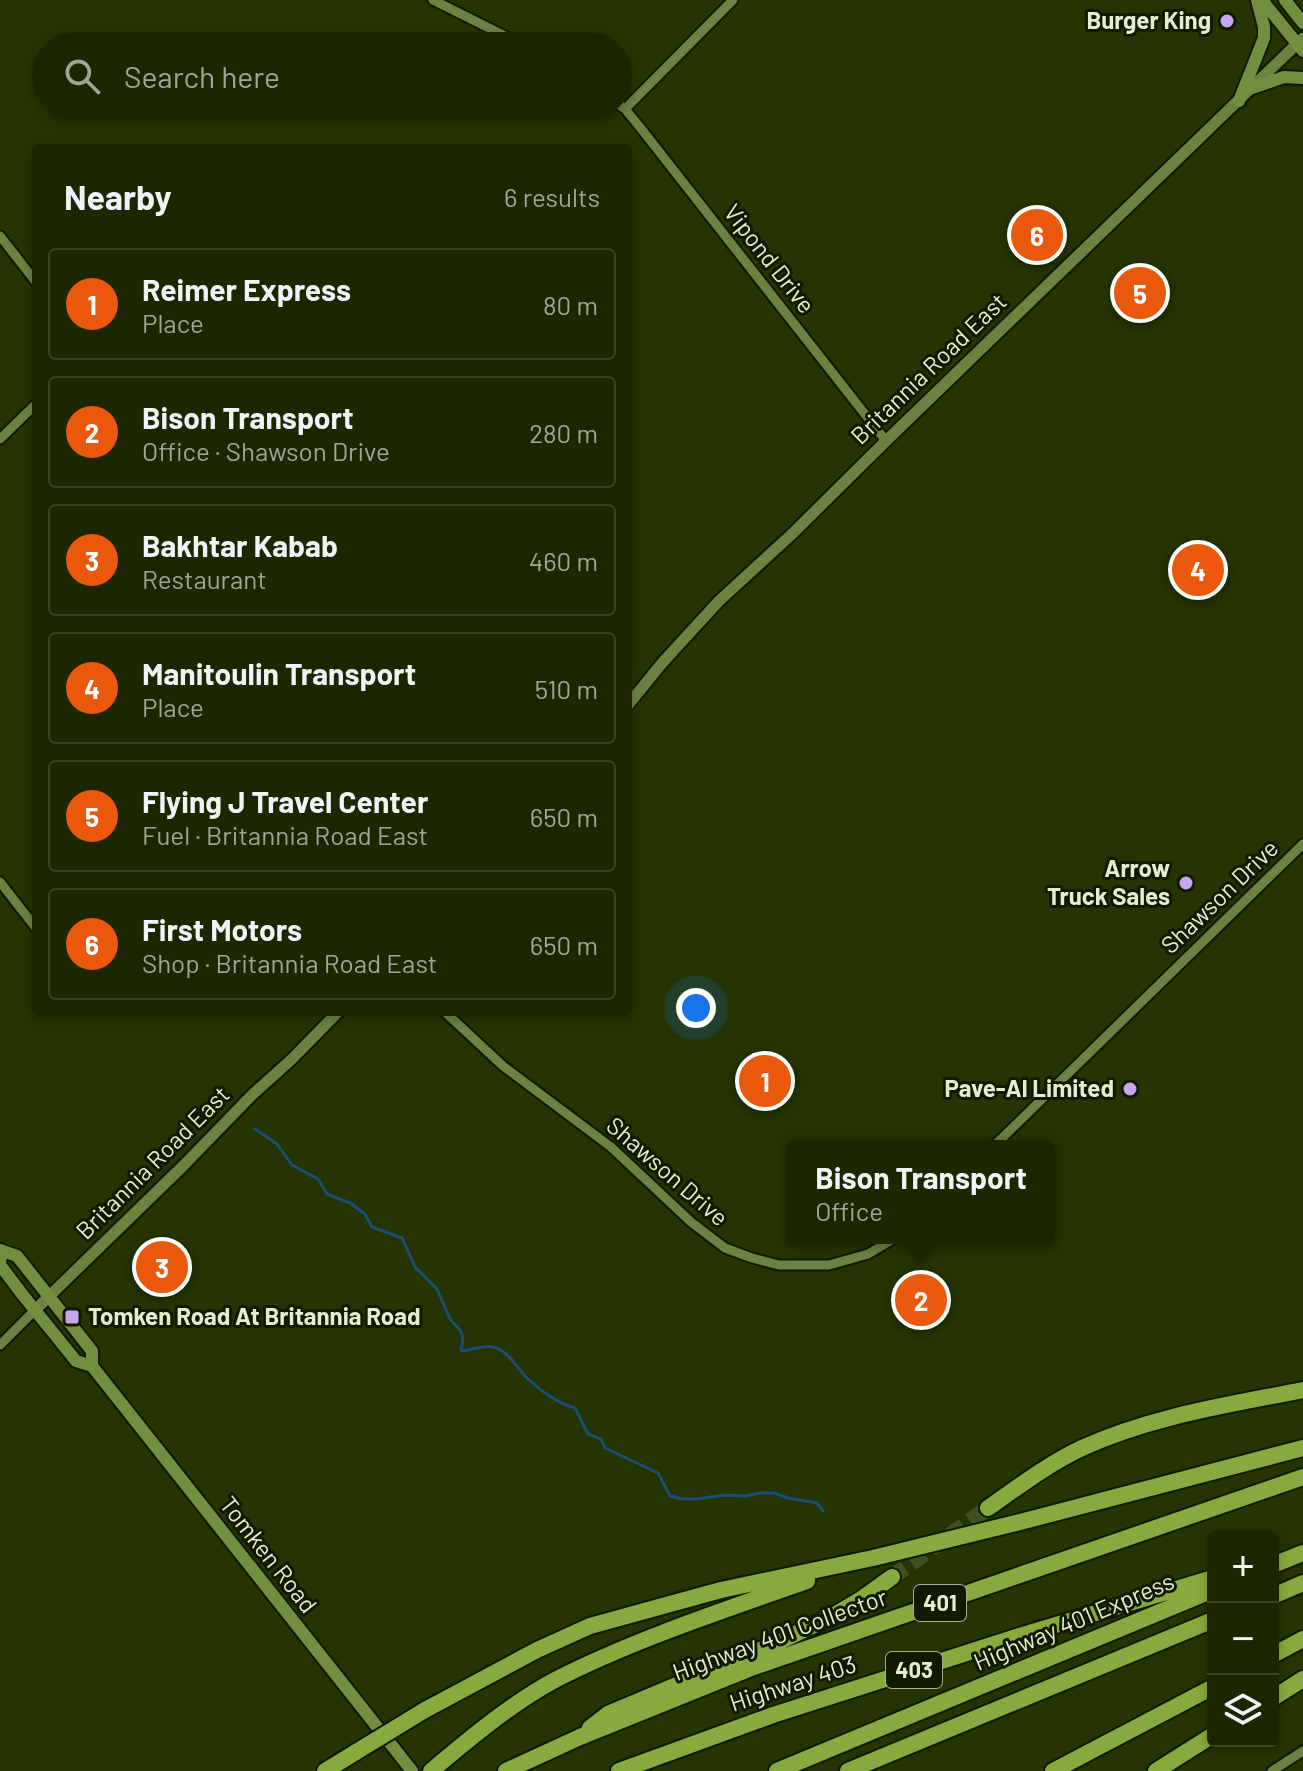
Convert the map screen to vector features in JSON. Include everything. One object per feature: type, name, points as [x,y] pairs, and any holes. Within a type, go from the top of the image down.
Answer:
[{"type":"highway","points":[[988,1508],[1042,1469],[1121,1432],[1163,1418],[1303,1390]]},
{"type":"highway","points":[[325,1771],[425,1710],[537,1650],[590,1626],[721,1590],[873,1558],[1024,1521],[1303,1448]]},
{"type":"highway","name":"Highway 401 Collector","points":[[506,1771],[580,1737],[751,1668],[1303,1477]]},
{"type":"highway","points":[[1279,1561],[1303,1552]]},
{"type":"highway","points":[[431,1771],[483,1729],[554,1681],[677,1628],[873,1558]]},
{"type":"highway","points":[[580,1737],[608,1714],[833,1616],[892,1577]]},
{"type":"highway","name":"Highway 403","points":[[619,1771],[773,1715],[1207,1580]]},
{"type":"highway","points":[[1279,1593],[1303,1583]]},
{"type":"highway","name":"Highway 401 Express","points":[[777,1771],[1207,1592]]},
{"type":"highway","name":"Highway 401 Express","points":[[848,1771],[1207,1622]]},
{"type":"highway","points":[[1279,1652],[1303,1639]]},
{"type":"highway","points":[[1279,1694],[1303,1679]]},
{"type":"highway","points":[[1053,1771],[1207,1690]]},
{"type":"highway","points":[[1074,1771],[1159,1716]]},
{"type":"highway","points":[[867,1771],[966,1722]]},
{"type":"highway","points":[[1156,1771],[1207,1739]]},
{"type":"main road","points":[[1260,0],[1301,44]]},
{"type":"main road","points":[[1239,101],[1264,38],[1260,0]]},
{"type":"main road","points":[[1285,0],[1303,23]]},
{"type":"main road","points":[[1252,88],[1284,77],[1303,78]]},
{"type":"main road","name":"Tomken Road","points":[[92,1366],[92,1351],[50,1297],[17,1256],[0,1251],[0,1265],[35,1310],[76,1361],[92,1366],[412,1771]]},
{"type":"street","points":[[433,0],[497,32]]},
{"type":"street","points":[[632,96],[733,0]]},
{"type":"street","name":"Britannia Road East","points":[[632,700],[719,601],[1301,44]]},
{"type":"street","name":"Vipond Drive","points":[[632,119],[886,441]]},
{"type":"street","points":[[0,236],[32,277]]},
{"type":"street","points":[[0,439],[32,408]]},
{"type":"street","name":"Shawson Drive","points":[[1000,1140],[1303,844]]},
{"type":"street","points":[[0,882],[32,923]]},
{"type":"street","name":"Britannia Road East","points":[[0,1345],[334,1016]]},
{"type":"street","name":"Shawson Drive","points":[[449,1016],[503,1066],[611,1147],[691,1222],[725,1248],[779,1265],[829,1265],[868,1254],[885,1244]]},
{"type":"street","points":[[1272,1771],[1303,1751]]},
{"type":"waterway","points":[[255,1129],[277,1144],[292,1165],[318,1179],[327,1194],[350,1203],[365,1214],[372,1227],[402,1238],[415,1267],[437,1289],[450,1319],[461,1331],[461,1351],[490,1347],[503,1352],[543,1391],[575,1408],[588,1434],[601,1439],[605,1448],[658,1473],[670,1496],[696,1499],[774,1493],[817,1503],[823,1511]]},
{"type":"tunnel","points":[[892,1577],[988,1508]]},
{"type":"place","name":"Burger King","points":[[1227,21]]},
{"type":"place","name":"First Motors","points":[[1037,235]]},
{"type":"place","name":"Flying J Travel Center","points":[[1140,293]]},
{"type":"place","name":"Manitoulin Transport","points":[[1198,570]]},
{"type":"place","name":"Arrow Truck Sales","points":[[1186,883]]},
{"type":"place","name":"Reimer Express","points":[[765,1081]]},
{"type":"place","name":"Pave-Al Limited","points":[[1130,1089]]},
{"type":"place","name":"Bakhtar Kabab","points":[[162,1267]]},
{"type":"place","name":"Bison Transport","points":[[921,1300]]},
{"type":"place","name":"Tomken Road At Britannia Road","points":[[72,1317]]}]
